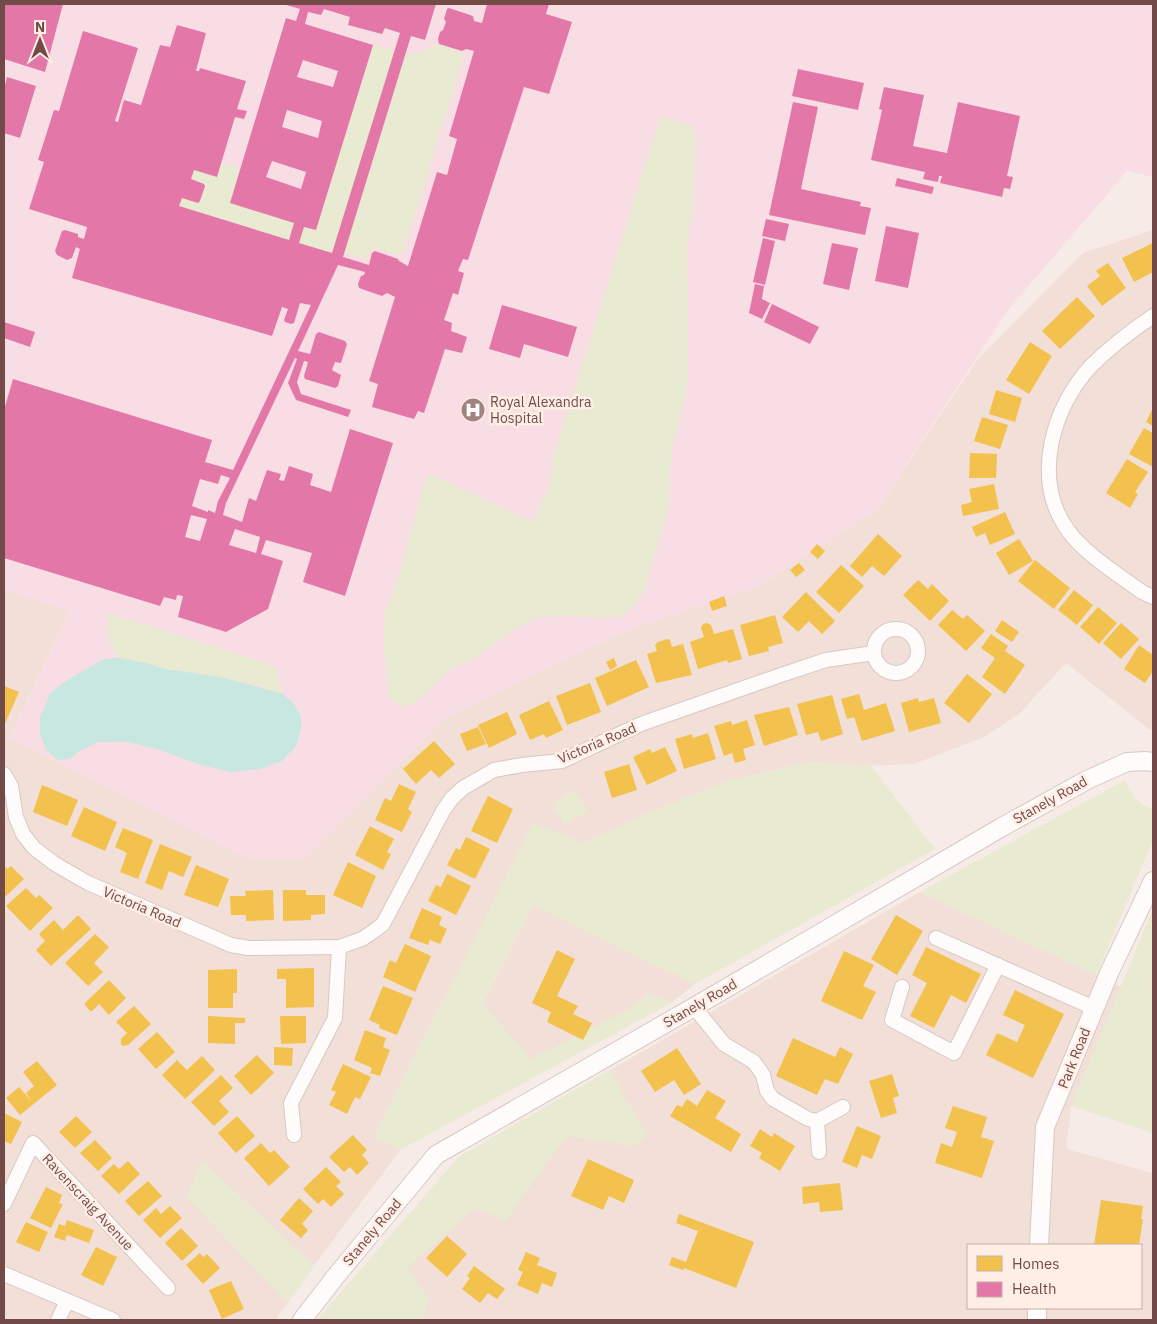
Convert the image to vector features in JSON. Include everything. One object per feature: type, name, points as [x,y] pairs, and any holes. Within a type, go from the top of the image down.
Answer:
[{"type":"street","points":[[1153,316],[1129,332],[1091,366],[1074,388],[1062,412],[1052,439],[1048,466],[1049,486],[1055,510],[1066,529],[1077,542],[1142,592],[1153,598]]},
{"type":"street","name":"Victoria Road","points":[[4,774],[11,786],[16,818],[23,834],[34,848],[55,864],[88,883],[231,945],[248,948],[339,947],[362,939],[383,924],[443,811],[452,798],[474,780],[494,770],[562,761],[641,724],[826,660],[874,653]]},
{"type":"street","name":"Stanely Road","points":[[302,1320],[436,1155],[1086,780],[1128,762],[1145,760],[1153,762]]},
{"type":"street","name":"Park Road","points":[[1039,1244],[1045,1127],[1110,971],[1153,882]]},
{"type":"street","points":[[936,938],[1094,1008]]},
{"type":"street","points":[[294,1135],[290,1104],[335,1018],[339,947]]},
{"type":"street","points":[[902,987],[892,1020],[954,1053],[998,965]]},
{"type":"street","points":[[694,1007],[724,1044],[754,1062],[764,1075],[767,1091],[773,1099],[808,1119],[817,1121],[843,1107]]},
{"type":"street","points":[[817,1121],[819,1152]]},
{"type":"street","name":"Ravenscraig Avenue","points":[[4,1204],[33,1143],[168,1288]]},
{"type":"street","points":[[4,1274],[113,1320]]},
{"type":"street","points":[[58,1320],[67,1301]]},
{"type":"shaded area","name":"Royal Alexandra Hospital","points":[[4,4],[1153,4],[1153,177],[1127,171],[1007,311],[877,510],[757,587],[625,631],[446,717],[305,858],[246,858],[10,738],[70,612],[4,590]]},
{"type":"shaded area","points":[[1153,230],[1153,729],[1150,730],[1066,663],[1019,714],[984,737],[914,764],[859,766],[812,762],[730,780],[642,816],[583,843],[533,824],[374,1136],[400,1150],[314,1266],[202,1161],[187,1197],[288,1303],[275,1320],[4,1320],[4,590],[70,611],[10,737],[305,858],[446,717],[625,631],[757,587],[877,510],[978,359],[1083,253]]},
{"type":"shaded area","points":[[920,892],[1121,987],[1071,1106],[1066,1149],[1153,1173],[1153,1320],[317,1320],[459,1157]]},
{"type":"shaded area","points":[[533,905],[695,984],[671,1003],[648,994],[629,1009],[532,1060],[482,1004]]},
{"type":"green space","points":[[439,44],[462,52],[464,55],[403,253],[399,255],[376,248],[369,251],[367,260],[334,249],[332,253],[299,243],[304,227],[316,229],[373,45],[412,56]]},
{"type":"green space","points":[[660,117],[692,126],[696,147],[692,214],[687,244],[688,383],[672,450],[668,511],[644,591],[634,607],[620,616],[601,618],[558,615],[537,618],[517,627],[475,658],[449,670],[424,696],[411,705],[400,706],[390,697],[384,650],[384,614],[394,591],[426,481],[430,474],[533,522],[551,483],[552,462]]},
{"type":"green space","points":[[221,163],[240,168],[230,203],[294,223],[289,240],[179,206],[182,198],[198,203],[200,201],[205,186],[191,179],[194,170]]},
{"type":"green space","points":[[109,613],[275,666],[283,694],[251,684],[165,669],[119,658],[112,647],[109,636]]},
{"type":"green space","points":[[812,762],[871,766],[935,849],[695,984],[533,905],[482,1003],[531,1059],[629,1009],[648,994],[671,1003],[400,1150],[374,1136],[533,823],[583,843],[642,816],[730,780]]},
{"type":"green space","points":[[1125,780],[1136,798],[1143,805],[1153,810],[1153,840],[1096,975],[920,892]]},
{"type":"green space","points":[[575,790],[588,811],[564,825],[552,804]]},
{"type":"green space","points":[[1153,909],[1153,1133],[1071,1106]]},
{"type":"green space","points":[[610,1070],[647,1136],[633,1146],[567,1136],[505,1221],[476,1208],[407,1268],[429,1298],[422,1320],[317,1320],[459,1157]]},
{"type":"green space","points":[[202,1161],[314,1266],[288,1303],[187,1197]]},
{"type":"water","points":[[119,658],[165,669],[221,677],[283,694],[292,702],[301,716],[301,728],[296,746],[282,761],[261,769],[231,772],[201,765],[157,749],[128,742],[98,742],[78,752],[70,759],[58,760],[46,750],[40,734],[40,718],[50,693],[66,681],[104,659]]},
{"type":"building: Homes","points":[[1153,243],[1153,272],[1134,282],[1122,258]]},
{"type":"building: Homes","points":[[1108,263],[1126,288],[1102,306],[1087,286],[1100,276],[1096,271]]},
{"type":"building: Homes","points":[[1077,297],[1095,316],[1060,349],[1042,331]]},
{"type":"building: Homes","points":[[1030,342],[1052,356],[1029,394],[1006,380]]},
{"type":"building: Homes","points":[[996,390],[1022,398],[1015,422],[989,414]]},
{"type":"building: Homes","points":[[1153,408],[1153,426],[1146,422]]},
{"type":"building: Homes","points":[[982,417],[1008,425],[1000,449],[974,441]]},
{"type":"building: Homes","points":[[1144,428],[1153,433],[1153,467],[1129,454]]},
{"type":"building: Homes","points":[[970,453],[997,454],[996,478],[969,478]]},
{"type":"building: Homes","points":[[1127,459],[1148,472],[1135,492],[1138,494],[1130,508],[1106,493]]},
{"type":"building: Homes","points":[[994,484],[999,509],[963,516],[961,505],[972,502],[969,489]]},
{"type":"building: Homes","points":[[1005,512],[1015,534],[990,545],[985,533],[976,537],[972,527]]},
{"type":"building: Homes","points":[[878,534],[902,556],[884,576],[872,566],[862,577],[850,566]]},
{"type":"building: Homes","points":[[1019,539],[1033,561],[1009,575],[996,553]]},
{"type":"building: Homes","points":[[817,544],[825,551],[818,559],[810,552]]},
{"type":"building: Homes","points":[[1035,560],[1070,588],[1054,609],[1018,581]]},
{"type":"building: Homes","points":[[799,563],[805,570],[796,577],[790,570]]},
{"type":"building: Homes","points":[[841,565],[864,586],[839,613],[816,592]]},
{"type":"building: Homes","points":[[918,580],[928,589],[932,584],[949,601],[930,621],[903,595]]},
{"type":"building: Homes","points":[[1074,590],[1093,605],[1077,625],[1058,610]]},
{"type":"building: Homes","points":[[806,592],[835,621],[822,634],[809,621],[798,632],[782,617]]},
{"type":"building: Homes","points":[[724,596],[727,606],[712,611],[709,602]]},
{"type":"building: Homes","points":[[1098,607],[1117,623],[1099,644],[1080,627]]},
{"type":"building: Homes","points":[[952,610],[963,619],[967,615],[985,631],[966,651],[938,625]]},
{"type":"building: Homes","points":[[775,615],[783,643],[768,647],[769,651],[749,656],[740,625]]},
{"type":"building: Homes","points":[[1002,620],[1019,632],[1012,642],[995,631]]},
{"type":"building: Homes","points":[[1121,623],[1139,639],[1121,659],[1103,643]]},
{"type":"building: Homes","points":[[703,624],[711,625],[714,634],[733,629],[742,659],[728,663],[727,660],[698,669],[690,642],[704,637],[701,628]]},
{"type":"building: Homes","points":[[991,634],[1008,646],[1005,651],[1025,665],[1005,694],[982,677],[995,658],[981,648]]},
{"type":"building: Homes","points":[[667,639],[670,640],[672,647],[683,644],[692,675],[656,683],[647,654],[657,651],[655,645]]},
{"type":"building: Homes","points":[[1139,645],[1153,655],[1153,671],[1145,683],[1124,669]]},
{"type":"building: Homes","points":[[614,658],[617,666],[610,670],[606,662]]},
{"type":"building: Homes","points":[[636,660],[649,687],[607,706],[595,678]]},
{"type":"building: Homes","points":[[967,674],[992,694],[969,723],[944,703]]},
{"type":"building: Homes","points":[[590,683],[601,712],[567,725],[556,696]]},
{"type":"building: Homes","points":[[4,686],[19,692],[4,726]]},
{"type":"building: Homes","points":[[859,694],[864,710],[886,703],[895,731],[862,741],[854,717],[847,719],[841,699]]},
{"type":"building: Homes","points":[[832,695],[843,734],[821,741],[818,732],[806,735],[797,704]]},
{"type":"building: Homes","points":[[918,698],[919,702],[934,698],[941,723],[909,732],[901,703]]},
{"type":"building: Homes","points":[[549,701],[563,730],[546,738],[544,734],[530,740],[519,715]]},
{"type":"building: Homes","points":[[789,707],[798,735],[764,746],[754,715]]},
{"type":"building: Homes","points":[[507,712],[517,734],[489,748],[478,725]]},
{"type":"building: Homes","points":[[747,720],[755,745],[743,749],[746,760],[735,763],[732,753],[724,756],[714,726],[731,721],[732,725]]},
{"type":"building: Homes","points":[[478,727],[486,744],[467,751],[460,734]]},
{"type":"building: Homes","points":[[708,733],[716,759],[684,769],[675,739],[692,734],[693,738]]},
{"type":"building: Homes","points":[[434,741],[455,764],[439,778],[431,770],[416,784],[403,769]]},
{"type":"building: Homes","points":[[665,747],[677,771],[647,785],[633,757],[650,749],[652,753]]},
{"type":"building: Homes","points":[[629,764],[637,790],[612,798],[604,772]]},
{"type":"building: Homes","points":[[399,784],[416,792],[408,809],[412,812],[402,832],[375,820],[385,798],[391,801]]},
{"type":"building: Homes","points":[[42,785],[78,800],[67,826],[33,812]]},
{"type":"building: Homes","points":[[488,796],[513,809],[497,843],[471,831]]},
{"type":"building: Homes","points":[[84,807],[117,822],[105,851],[71,836]]},
{"type":"building: Homes","points":[[370,826],[394,839],[387,852],[391,854],[383,870],[355,855]]},
{"type":"building: Homes","points":[[123,828],[153,840],[138,879],[120,872],[127,853],[115,847]]},
{"type":"building: Homes","points":[[466,837],[490,849],[475,879],[447,865],[456,848],[460,850]]},
{"type":"building: Homes","points":[[160,844],[192,857],[183,877],[169,871],[162,890],[145,883]]},
{"type":"building: Homes","points":[[348,862],[376,876],[362,908],[333,895]]},
{"type":"building: Homes","points":[[4,865],[7,869],[11,866],[24,879],[4,898]]},
{"type":"building: Homes","points":[[196,865],[229,879],[218,907],[184,895]]},
{"type":"building: Homes","points":[[447,874],[471,886],[456,915],[428,901],[436,885],[441,887]]},
{"type":"building: Homes","points":[[26,888],[36,898],[39,895],[53,908],[30,931],[6,906]]},
{"type":"building: Homes","points":[[273,890],[274,920],[246,921],[246,915],[231,915],[230,896],[246,896],[245,891]]},
{"type":"building: Homes","points":[[283,890],[306,890],[306,895],[325,895],[325,914],[311,915],[311,920],[283,921]]},
{"type":"building: Homes","points":[[422,908],[442,917],[439,925],[447,929],[440,944],[430,940],[428,945],[409,938]]},
{"type":"building: Homes","points":[[78,915],[91,929],[51,966],[36,950],[45,941],[39,934],[54,920],[63,930]]},
{"type":"building: Homes","points":[[896,915],[923,931],[897,975],[871,959]]},
{"type":"building: Homes","points":[[95,934],[109,947],[94,963],[103,972],[88,986],[65,963]]},
{"type":"building: Homes","points":[[405,944],[431,956],[415,992],[383,977],[390,960],[396,963]]},
{"type":"building: Homes","points":[[926,947],[981,974],[966,1003],[951,995],[934,1028],[910,1016],[927,983],[912,975]]},
{"type":"building: Homes","points":[[557,950],[575,959],[557,996],[578,1006],[573,1014],[592,1023],[583,1040],[547,1022],[551,1012],[532,1003]]},
{"type":"building: Homes","points":[[844,951],[874,965],[863,986],[876,992],[862,1020],[821,1001]]},
{"type":"building: Homes","points":[[314,968],[314,1007],[286,1008],[286,979],[277,979],[277,969]]},
{"type":"building: Homes","points":[[237,969],[237,993],[233,993],[233,1008],[208,1008],[208,970]]},
{"type":"building: Homes","points":[[109,980],[126,998],[109,1015],[99,1004],[90,1011],[85,1003]]},
{"type":"building: Homes","points":[[383,986],[413,998],[397,1035],[379,1028],[380,1025],[369,1020]]},
{"type":"building: Homes","points":[[1015,990],[1064,1014],[1033,1078],[986,1055],[997,1033],[1017,1042],[1025,1025],[1003,1015]]},
{"type":"building: Homes","points":[[134,1006],[151,1024],[128,1045],[123,1046],[121,1039],[127,1033],[116,1022]]},
{"type":"building: Homes","points":[[208,1016],[245,1018],[245,1023],[235,1023],[235,1044],[208,1043]]},
{"type":"building: Homes","points":[[280,1016],[306,1016],[306,1043],[281,1044]]},
{"type":"building: Homes","points":[[365,1030],[386,1038],[383,1047],[390,1050],[380,1076],[370,1073],[372,1068],[354,1060]]},
{"type":"building: Homes","points":[[157,1032],[175,1052],[156,1069],[138,1049]]},
{"type":"building: Homes","points":[[793,1038],[835,1057],[840,1047],[853,1054],[838,1084],[825,1079],[817,1095],[776,1076]]},
{"type":"building: Homes","points":[[274,1047],[293,1048],[292,1066],[274,1065]]},
{"type":"building: Homes","points":[[677,1048],[701,1084],[684,1095],[674,1080],[655,1092],[641,1071]]},
{"type":"building: Homes","points":[[257,1055],[274,1073],[251,1095],[234,1076]]},
{"type":"building: Homes","points":[[202,1056],[215,1070],[185,1099],[162,1075],[177,1060],[187,1070]]},
{"type":"building: Homes","points":[[37,1061],[57,1085],[20,1115],[6,1098],[19,1087],[32,1102],[26,1093],[34,1086],[23,1072]]},
{"type":"building: Homes","points":[[343,1064],[371,1077],[360,1099],[355,1097],[347,1114],[329,1105],[336,1092],[331,1090]]},
{"type":"building: Homes","points":[[892,1074],[899,1096],[893,1098],[897,1113],[881,1118],[869,1081]]},
{"type":"building: Homes","points":[[221,1075],[233,1088],[219,1101],[229,1112],[214,1126],[191,1102]]},
{"type":"building: Homes","points":[[707,1090],[726,1101],[715,1118],[741,1134],[731,1152],[670,1116],[677,1105],[682,1107],[687,1099],[697,1106]]},
{"type":"building: Homes","points":[[953,1106],[987,1117],[981,1137],[994,1141],[982,1178],[935,1163],[941,1143],[952,1147],[957,1132],[945,1128]]},
{"type":"building: Homes","points":[[4,1113],[22,1122],[11,1144],[4,1141]]},
{"type":"building: Homes","points":[[76,1116],[92,1132],[75,1148],[59,1132]]},
{"type":"building: Homes","points":[[237,1116],[255,1136],[236,1153],[218,1133]]},
{"type":"building: Homes","points":[[857,1126],[881,1136],[872,1159],[862,1155],[857,1168],[842,1162]]},
{"type":"building: Homes","points":[[760,1129],[772,1137],[774,1133],[795,1146],[780,1171],[759,1158],[762,1153],[750,1146]]},
{"type":"building: Homes","points":[[353,1135],[367,1150],[362,1155],[369,1163],[357,1175],[350,1167],[344,1172],[329,1157]]},
{"type":"building: Homes","points":[[95,1140],[112,1158],[98,1171],[80,1153]]},
{"type":"building: Homes","points":[[261,1143],[270,1153],[274,1150],[290,1167],[269,1186],[244,1158]]},
{"type":"building: Homes","points":[[588,1159],[634,1180],[624,1203],[609,1196],[603,1210],[571,1196]]},
{"type":"building: Homes","points":[[128,1161],[140,1174],[119,1194],[101,1176],[114,1164],[119,1169]]},
{"type":"building: Homes","points":[[326,1167],[341,1182],[336,1186],[344,1194],[331,1207],[323,1199],[318,1204],[303,1189]]},
{"type":"building: Homes","points":[[148,1181],[162,1196],[139,1216],[125,1201]]},
{"type":"building: Homes","points":[[840,1183],[843,1210],[820,1212],[819,1202],[803,1204],[802,1187]]},
{"type":"building: Homes","points":[[46,1187],[62,1195],[59,1203],[63,1204],[51,1228],[30,1218]]},
{"type":"building: Homes","points":[[299,1198],[313,1211],[302,1224],[308,1230],[301,1238],[280,1220]]},
{"type":"building: Homes","points":[[1101,1200],[1143,1206],[1139,1244],[1094,1244]]},
{"type":"building: Homes","points":[[170,1206],[182,1218],[160,1238],[143,1220],[156,1208],[161,1214]]},
{"type":"building: Homes","points":[[679,1214],[754,1242],[736,1288],[684,1268],[683,1270],[669,1265],[672,1257],[686,1262],[698,1231],[676,1223]]},
{"type":"building: Homes","points":[[67,1220],[94,1230],[89,1243],[67,1235],[65,1241],[54,1237],[59,1224],[65,1226]]},
{"type":"building: Homes","points":[[26,1222],[48,1232],[39,1252],[16,1242]]},
{"type":"building: Homes","points":[[181,1228],[198,1246],[182,1261],[165,1243]]},
{"type":"building: Homes","points":[[447,1236],[467,1254],[447,1277],[426,1258]]},
{"type":"building: Homes","points":[[96,1247],[117,1257],[103,1286],[81,1275]]},
{"type":"building: Homes","points":[[526,1252],[540,1258],[537,1265],[557,1273],[552,1287],[542,1283],[538,1294],[517,1285],[523,1272],[518,1270]]},
{"type":"building: Homes","points":[[200,1253],[203,1257],[207,1254],[220,1268],[203,1284],[186,1265]]},
{"type":"building: Homes","points":[[474,1266],[505,1289],[497,1299],[488,1293],[480,1303],[462,1289],[470,1278],[467,1276]]},
{"type":"building: Homes","points":[[231,1281],[244,1309],[222,1319],[209,1290]]},
{"type":"building: Health","points":[[4,4],[63,4],[45,72],[4,59]]},
{"type":"building: Health","points":[[283,4],[436,4],[425,40],[411,36],[343,257],[369,265],[372,253],[375,251],[398,259],[408,266],[437,172],[447,175],[457,139],[449,136],[474,51],[466,49],[462,51],[439,44],[438,39],[446,22],[444,19],[447,9],[473,16],[474,21],[482,23],[487,4],[549,4],[546,14],[572,22],[549,94],[524,87],[468,260],[463,259],[458,271],[464,273],[458,295],[453,293],[444,320],[452,323],[451,331],[467,337],[462,353],[445,349],[424,413],[418,411],[414,419],[372,407],[378,384],[369,381],[395,297],[387,293],[382,296],[359,288],[358,284],[361,276],[365,272],[338,265],[298,351],[310,354],[316,334],[319,332],[345,341],[347,344],[341,363],[335,362],[332,370],[341,375],[338,386],[335,388],[305,379],[304,376],[308,362],[304,361],[297,382],[301,394],[351,410],[348,417],[296,400],[288,383],[297,359],[295,358],[226,503],[223,515],[242,522],[249,498],[256,501],[267,470],[281,474],[279,480],[284,481],[289,466],[313,474],[310,485],[331,492],[350,429],[393,443],[345,596],[303,582],[312,553],[266,540],[261,554],[283,561],[268,609],[226,632],[178,617],[183,596],[177,595],[176,600],[164,597],[160,606],[4,558],[4,410],[13,379],[212,440],[205,462],[233,470],[311,305],[300,303],[294,323],[291,324],[284,320],[288,309],[282,307],[272,336],[72,278],[80,249],[76,247],[72,258],[67,260],[57,255],[55,251],[62,231],[65,230],[78,234],[78,237],[84,239],[87,227],[29,209],[44,162],[38,160],[54,110],[59,111],[83,31],[138,48],[115,121],[118,122],[124,100],[141,105],[160,45],[170,47],[177,25],[206,33],[196,71],[199,71],[200,68],[246,81],[237,109],[247,111],[244,119],[235,117],[217,177],[194,170],[191,179],[205,186],[200,201],[198,203],[182,198],[179,206],[289,240],[294,223],[230,203],[286,18],[296,21],[300,9]],"holes":[[[324,9],[350,17],[348,25],[382,34],[385,28],[400,33],[332,253],[299,243],[304,227],[316,230],[373,45],[305,24],[308,12],[321,15]],[[303,60],[338,71],[333,87],[297,77]],[[287,110],[322,121],[318,138],[282,127]],[[272,161],[306,172],[301,189],[266,177]],[[221,475],[230,478],[218,501],[215,513],[192,506],[200,479],[218,484]],[[191,515],[207,519],[200,541],[185,537]],[[235,529],[260,537],[256,553],[229,545]]]},
{"type":"building: Health","points":[[798,69],[864,83],[858,110],[792,96]]},
{"type":"building: Health","points":[[7,77],[36,86],[20,138],[4,133],[4,89]]},
{"type":"building: Health","points":[[884,87],[924,95],[913,146],[947,153],[958,102],[1020,116],[1007,176],[1013,177],[1010,189],[1004,188],[1002,197],[940,183],[942,176],[939,176],[938,182],[923,179],[925,172],[871,160],[882,110],[879,109]]},
{"type":"building: Health","points":[[793,102],[818,107],[801,189],[861,202],[860,206],[871,208],[865,235],[769,215]]},
{"type":"building: Health","points":[[897,178],[934,187],[932,194],[895,186]]},
{"type":"building: Health","points":[[766,219],[789,224],[785,241],[762,236]]},
{"type":"building: Health","points":[[886,226],[919,233],[908,288],[875,281]]},
{"type":"building: Health","points":[[763,238],[775,241],[765,285],[753,282]]},
{"type":"building: Health","points":[[832,243],[858,248],[849,290],[823,284]]},
{"type":"building: Health","points":[[755,284],[764,286],[762,299],[770,303],[762,319],[749,313]]},
{"type":"building: Health","points":[[772,304],[819,327],[810,344],[764,322]]},
{"type":"building: Health","points":[[502,305],[577,327],[568,357],[524,344],[520,358],[489,349]]},
{"type":"building: Health","points":[[4,322],[35,332],[30,347],[4,338]]},
{"type":"place","name":"Royal Alexandra Hospital","points":[[473,410]]}]
